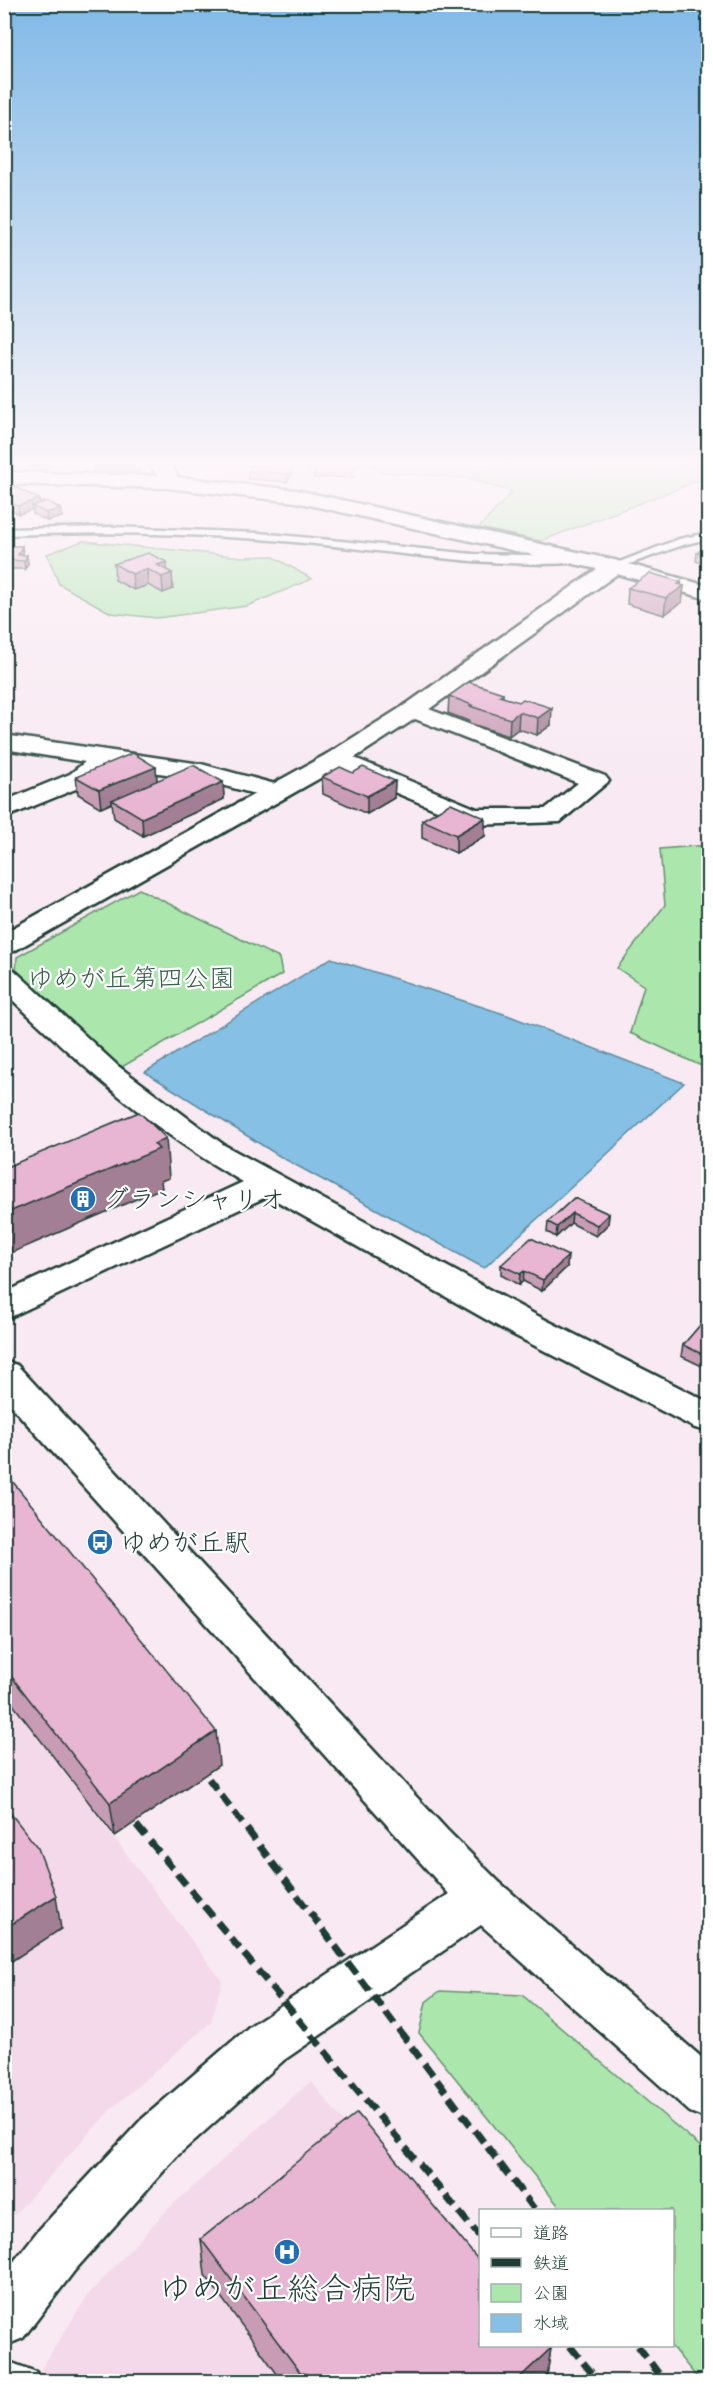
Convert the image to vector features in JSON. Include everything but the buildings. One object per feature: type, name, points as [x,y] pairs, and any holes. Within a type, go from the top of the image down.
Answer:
[{"type":"street","points":[[4,945],[336,759],[413,710],[600,576]]},
{"type":"street","points":[[650,576],[708,593]]},
{"type":"street","points":[[336,759],[473,817],[551,817],[596,781],[413,710]]},
{"type":"street","points":[[4,742],[201,772],[278,792]]},
{"type":"street","points":[[4,810],[79,779],[107,758]]},
{"type":"street","points":[[4,976],[107,1074],[213,1152],[523,1324],[708,1418]]},
{"type":"street","points":[[4,1308],[269,1184]]},
{"type":"street","points":[[4,1374],[431,1844],[483,1897],[708,2095]]},
{"type":"street","points":[[4,2319],[56,2251],[159,2138],[233,2072],[267,2043],[483,1897]]},
{"type":"lane","points":[[4,2374],[26,2382]]},
{"type":"shaded area","points":[[5,1693],[222,1981],[211,2022],[110,2110],[5,2225]]},
{"type":"shaded area","name":"ゆめが丘総合病院","points":[[311,2081],[479,2294],[479,2347],[521,2347],[549,2381],[33,2382],[88,2295],[167,2210]]},
{"type":"green space","points":[[56,576],[307,576],[312,579],[247,606],[157,618],[111,613],[59,584]]},
{"type":"green space","points":[[708,845],[708,1069],[630,1033],[644,986],[617,968],[665,905],[660,849]]},
{"type":"green space","name":"ゆめが丘第四公園","points":[[139,889],[279,958],[282,974],[120,1068],[16,972],[17,957]]},
{"type":"green space","points":[[440,1991],[522,1995],[708,2153],[708,2381],[700,2381],[672,2347],[674,2347],[674,2209],[561,2209],[419,2033],[426,2002]]},
{"type":"water","points":[[331,958],[507,1015],[684,1083],[484,1268],[281,1157],[145,1072]]},
{"type":"railway","points":[[196,1762],[534,2209]]},
{"type":"railway","points":[[123,1809],[479,2236]]},
{"type":"railway","points":[[571,2347],[599,2382]]},
{"type":"railway","points":[[639,2347],[665,2382]]},
{"type":"place","name":"グランシャリオ","points":[[83,1199]]},
{"type":"place","name":"ゆめが丘駅","points":[[100,1542]]},
{"type":"place","name":"ゆめが丘総合病院","points":[[287,2252]]}]
